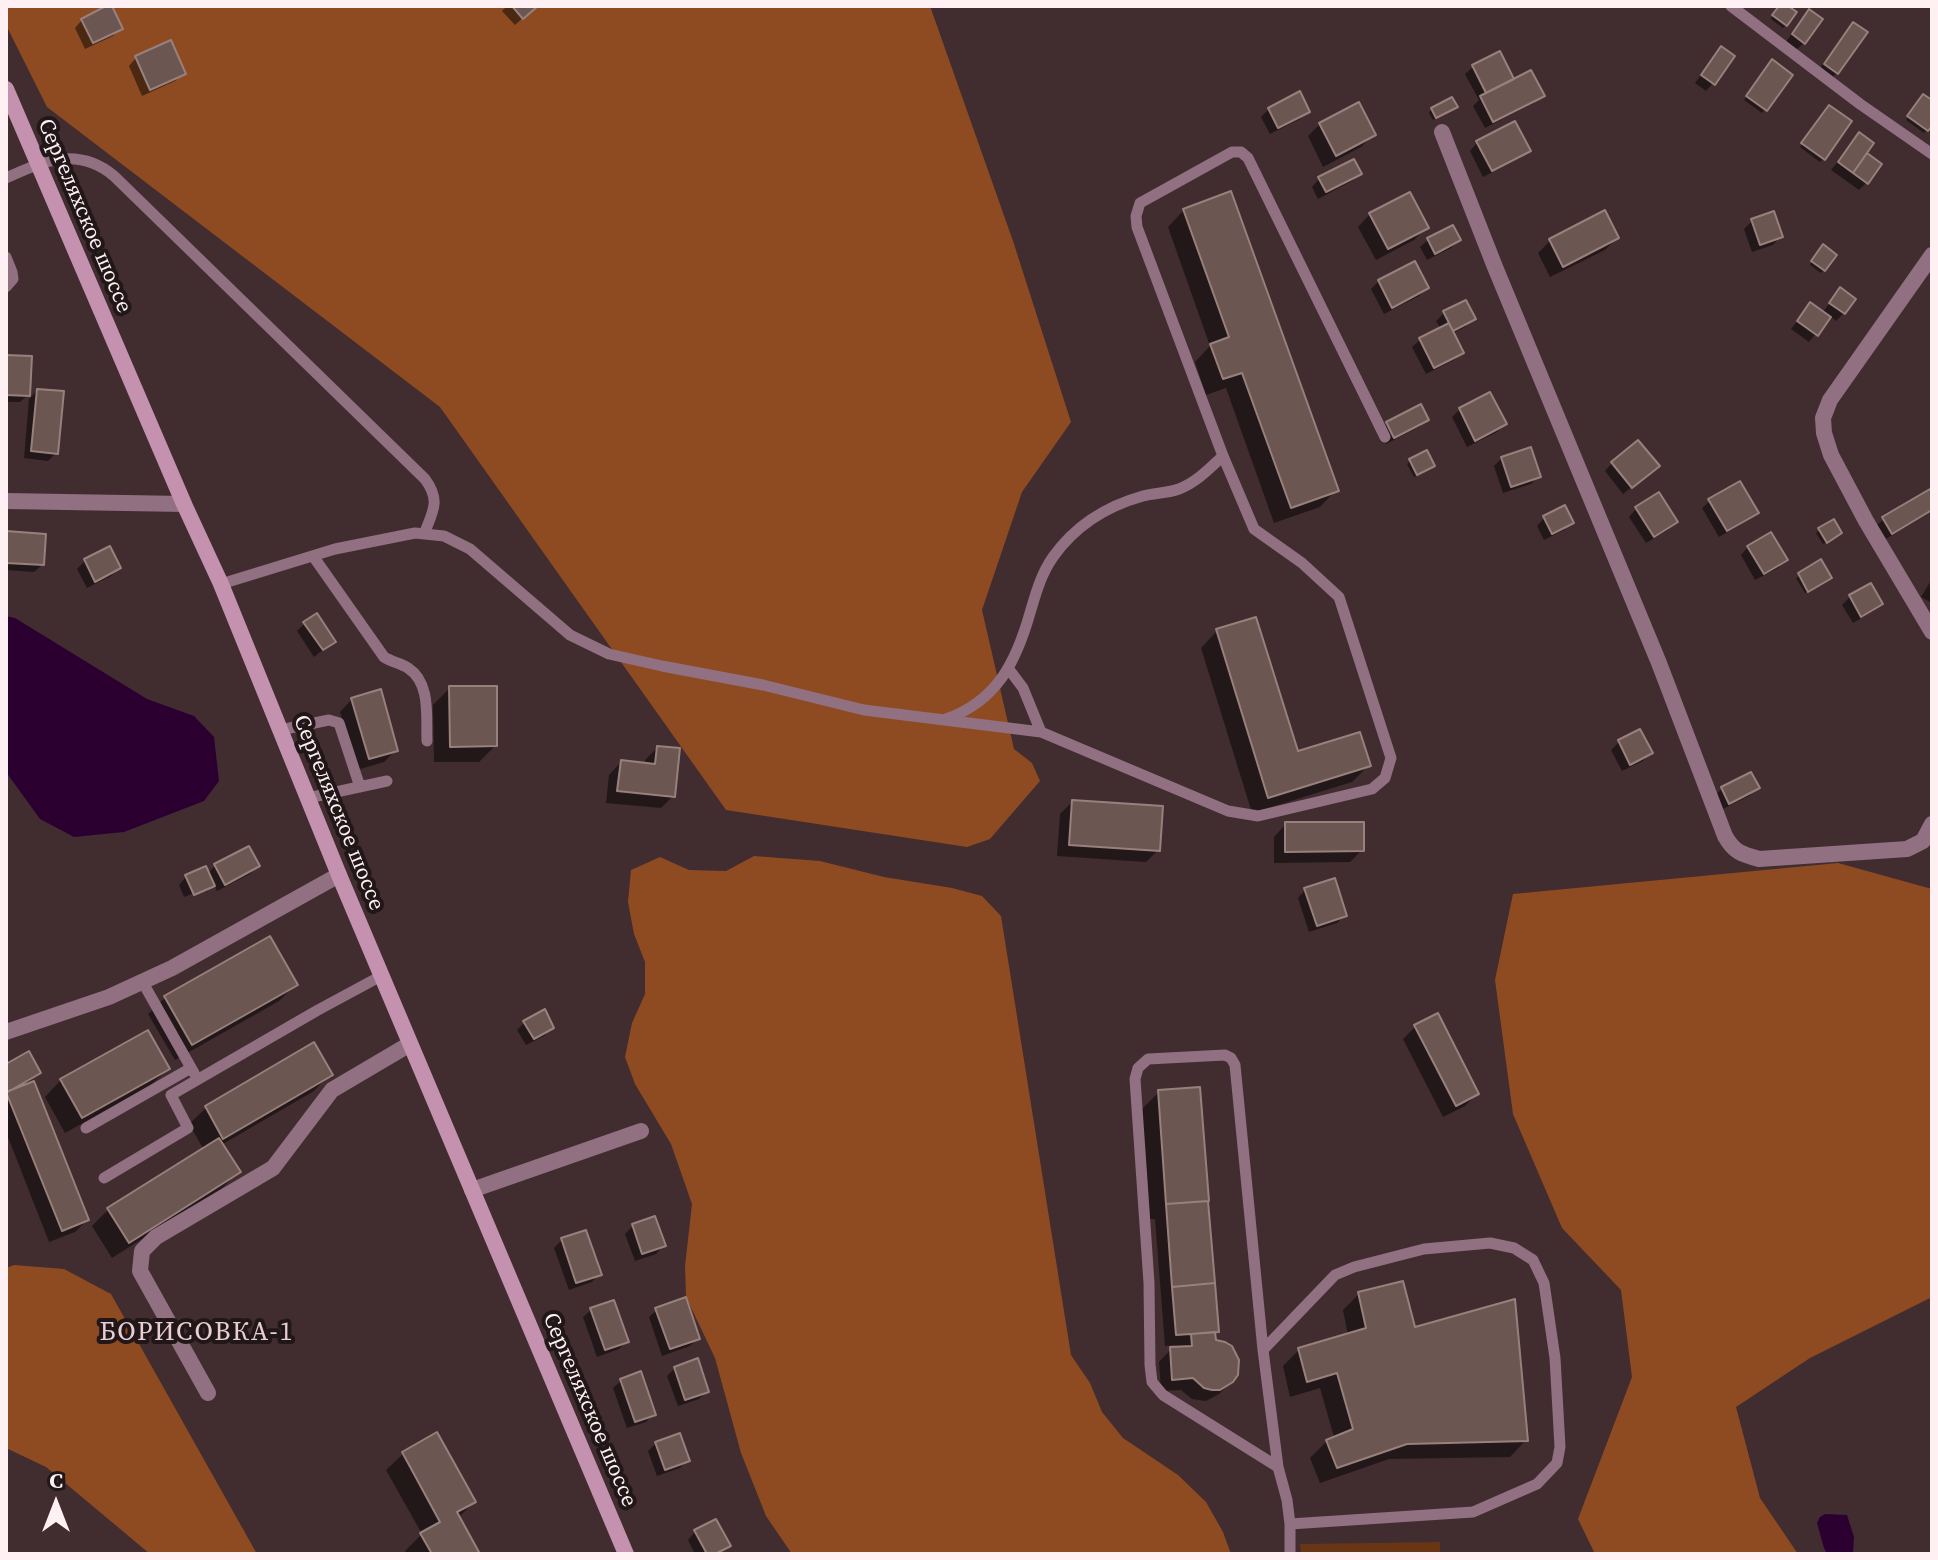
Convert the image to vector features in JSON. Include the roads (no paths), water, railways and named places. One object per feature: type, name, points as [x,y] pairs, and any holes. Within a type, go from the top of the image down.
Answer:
[{"type":"main road","name":"Сергеляхское шоссе","points":[[6,89],[221,584],[381,976],[626,1554]]},
{"type":"street","points":[[1442,132],[1732,848],[1759,859],[1907,849],[1928,842],[1932,824]]},
{"type":"street","points":[[1932,255],[1830,400],[1823,418],[1831,455],[1932,632]]},
{"type":"street","points":[[6,501],[184,504]]},
{"type":"street","points":[[6,1032],[109,997],[172,968],[339,875]]},
{"type":"street","points":[[208,1393],[140,1271],[142,1251],[156,1237],[273,1168],[332,1090],[410,1044]]},
{"type":"street","points":[[472,1190],[641,1131]]},
{"type":"lane","points":[[1731,6],[1860,104],[1932,154]]},
{"type":"lane","points":[[221,584],[335,549],[415,533],[444,536],[470,549],[570,635],[609,654],[763,685],[864,710],[1041,732],[1228,811],[1258,816],[1372,789],[1385,778],[1391,758],[1339,597],[1302,563],[1254,529],[1223,456],[1137,227],[1140,203],[1232,152],[1241,152],[1248,158],[1385,437]]},
{"type":"lane","points":[[6,178],[38,163],[58,159],[78,160],[104,167],[425,479],[435,503],[424,534]]},
{"type":"lane","points":[[6,257],[13,279],[6,287]]},
{"type":"lane","points":[[942,720],[975,706],[997,686],[1020,643],[1037,585],[1054,556],[1081,527],[1107,509],[1144,496],[1179,489],[1203,475],[1223,456]]},
{"type":"lane","points":[[313,556],[384,657],[406,667],[418,677],[425,692],[427,741]]},
{"type":"lane","points":[[1008,668],[1023,688],[1041,732]]},
{"type":"lane","points":[[280,730],[329,720],[339,723],[360,787]]},
{"type":"lane","points":[[308,798],[387,781]]},
{"type":"lane","points":[[104,1178],[188,1128],[171,1095],[381,976]]},
{"type":"lane","points":[[142,981],[198,1081]]},
{"type":"lane","points":[[1278,1467],[1163,1395],[1152,1382],[1149,1283],[1135,1079],[1138,1068],[1148,1059],[1225,1055],[1235,1065],[1263,1350],[1278,1467],[1287,1500],[1290,1554]]},
{"type":"lane","points":[[86,1128],[191,1068]]},
{"type":"lane","points":[[1263,1350],[1335,1275],[1424,1249],[1490,1243],[1514,1248],[1533,1260],[1544,1283],[1555,1358],[1560,1447],[1557,1463],[1537,1484],[1473,1512],[1290,1524]]},
{"type":"district","name":"БОРИСОВКА-1","points":[[197,1333]]}]
